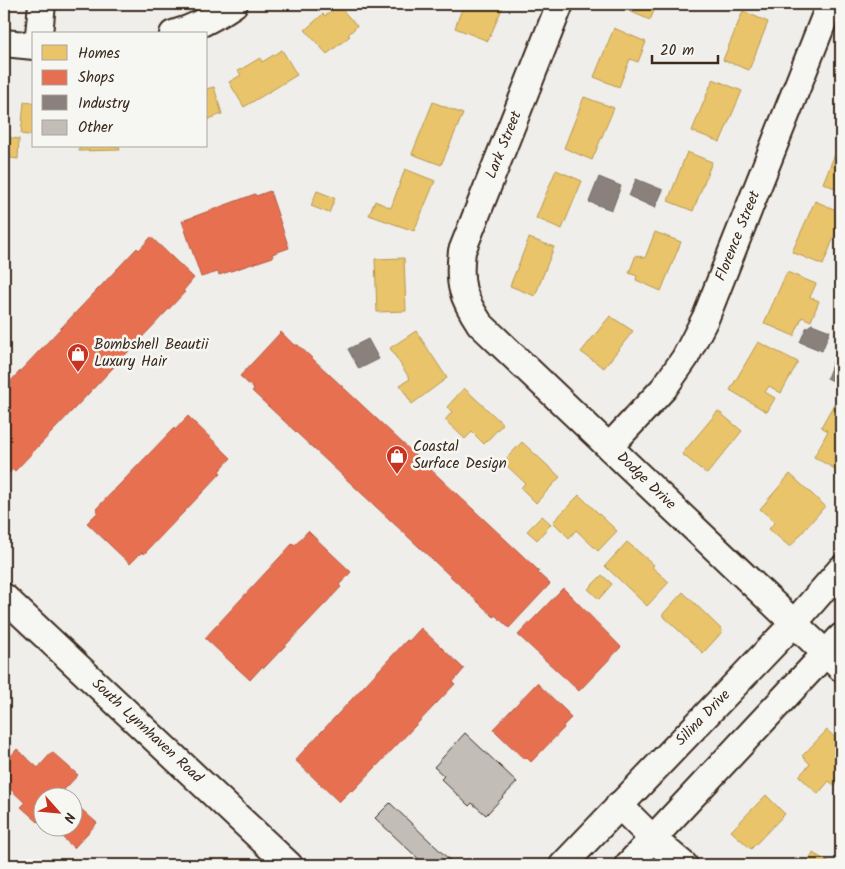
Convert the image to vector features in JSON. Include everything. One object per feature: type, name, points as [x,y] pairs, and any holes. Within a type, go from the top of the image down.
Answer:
[{"type":"street","points":[[39,32],[42,4]]},
{"type":"street","points":[[180,32],[187,30],[234,4]]},
{"type":"street","name":"Lark Street","points":[[462,288],[460,271],[462,251],[560,4]]},
{"type":"street","name":"Florence Street","points":[[610,446],[664,388],[685,358],[706,317],[830,4]]},
{"type":"street","points":[[4,43],[32,46]]},
{"type":"street","name":"Dodge Drive","points":[[462,288],[468,307],[480,324],[794,622],[836,653]]},
{"type":"street","name":"Silina Drive","points":[[562,865],[794,622],[841,569]]},
{"type":"street","name":"South Lynnhaven Road","points":[[4,597],[289,865]]},
{"type":"street","points":[[628,865],[836,653]]},
{"type":"street","points":[[619,805],[684,865]]},
{"type":"building: Homes","points":[[470,4],[504,4],[488,41],[455,28],[463,6],[468,8]]},
{"type":"building: Homes","points":[[622,4],[657,4],[650,20],[620,7]]},
{"type":"building: Homes","points":[[338,5],[357,26],[348,35],[350,36],[327,54],[305,30],[323,14],[325,16]]},
{"type":"building: Homes","points":[[743,11],[768,22],[749,70],[723,60]]},
{"type":"building: Homes","points":[[614,28],[646,42],[638,62],[630,59],[619,87],[594,77]]},
{"type":"building: Homes","points":[[282,50],[297,75],[244,107],[229,82],[241,75],[238,71],[260,58],[262,62]]},
{"type":"building: Homes","points":[[713,79],[742,91],[720,142],[692,131]]},
{"type":"building: Homes","points":[[214,87],[222,114],[208,119],[208,88]]},
{"type":"building: Homes","points":[[584,97],[614,108],[592,160],[564,148]]},
{"type":"building: Homes","points":[[24,102],[32,103],[32,136],[21,134]]},
{"type":"building: Homes","points":[[433,102],[463,114],[441,165],[412,154]]},
{"type":"building: Homes","points":[[6,137],[19,139],[18,159],[4,157]]},
{"type":"building: Homes","points":[[841,140],[841,191],[823,183]]},
{"type":"building: Homes","points":[[79,148],[120,148],[120,150],[79,151]]},
{"type":"building: Homes","points":[[687,152],[712,162],[693,211],[668,201]]},
{"type":"building: Homes","points":[[405,169],[435,181],[414,231],[369,215],[375,201],[391,208]]},
{"type":"building: Homes","points":[[556,170],[582,181],[562,229],[536,218]]},
{"type":"building: Homes","points":[[317,191],[335,198],[329,213],[311,206]]},
{"type":"building: Homes","points":[[815,201],[841,212],[841,219],[823,265],[792,252]]},
{"type":"building: Homes","points":[[655,232],[681,242],[661,291],[636,280],[637,276],[629,273],[636,255],[645,258]]},
{"type":"building: Homes","points":[[529,238],[554,247],[535,296],[510,286]]},
{"type":"building: Homes","points":[[404,258],[406,311],[377,312],[375,259]]},
{"type":"building: Homes","points":[[787,272],[816,284],[810,297],[819,301],[811,321],[802,317],[794,336],[764,323]]},
{"type":"building: Homes","points":[[610,316],[633,331],[604,368],[581,352]]},
{"type":"building: Homes","points":[[416,331],[447,378],[412,404],[400,385],[410,379],[390,348]]},
{"type":"building: Homes","points":[[758,342],[798,362],[781,393],[769,386],[765,392],[775,398],[767,412],[730,390]]},
{"type":"building: Homes","points":[[464,388],[503,424],[484,444],[472,432],[465,439],[445,420],[452,412],[447,407]]},
{"type":"building: Homes","points":[[834,404],[841,409],[840,472],[814,457],[828,431],[821,427]]},
{"type":"building: Homes","points":[[718,411],[742,431],[707,474],[682,454]]},
{"type":"building: Homes","points":[[522,442],[560,477],[536,503],[521,488],[525,483],[503,462]]},
{"type":"building: Homes","points":[[790,474],[825,506],[790,547],[769,529],[775,522],[760,509]]},
{"type":"building: Homes","points":[[579,495],[617,531],[598,551],[576,530],[569,538],[553,522]]},
{"type":"building: Homes","points":[[542,516],[551,524],[537,540],[527,531]]},
{"type":"building: Homes","points":[[627,542],[654,565],[652,567],[669,582],[647,606],[605,566]]},
{"type":"building: Homes","points":[[602,575],[612,584],[599,599],[588,589]]},
{"type":"building: Homes","points":[[683,592],[723,631],[703,653],[662,615]]},
{"type":"building: Homes","points":[[827,730],[841,743],[841,780],[835,786],[829,781],[818,794],[799,776],[810,764],[802,756]]},
{"type":"building: Homes","points":[[766,795],[785,814],[751,849],[731,831]]},
{"type":"building: Homes","points":[[813,853],[833,865],[806,865]]},
{"type":"building: Shops","points":[[270,191],[289,248],[272,254],[273,257],[219,275],[218,272],[201,277],[182,221],[255,194],[256,196]]},
{"type":"building: Shops","points":[[151,237],[194,278],[183,291],[185,292],[15,471],[13,469],[4,479],[4,388],[137,248],[139,250]]},
{"type":"building: Shops","points":[[281,332],[294,345],[298,345],[539,571],[538,573],[550,584],[509,628],[495,615],[494,617],[252,391],[254,389],[240,376]]},
{"type":"building: Shops","points":[[188,416],[231,458],[219,471],[221,473],[144,554],[142,552],[130,564],[87,523],[98,512],[96,509],[174,428],[175,430]]},
{"type":"building: Shops","points":[[308,531],[351,572],[339,585],[341,587],[264,668],[262,667],[250,680],[205,638],[293,543],[295,545]]},
{"type":"building: Shops","points":[[563,588],[621,647],[579,691],[518,635]]},
{"type":"building: Shops","points":[[421,628],[464,669],[453,682],[455,684],[353,791],[351,790],[339,802],[295,760],[407,640],[409,641]]},
{"type":"building: Shops","points":[[537,683],[571,718],[563,726],[564,728],[531,762],[526,757],[524,759],[493,729]]},
{"type":"building: Shops","points":[[17,749],[38,768],[52,752],[78,775],[68,786],[32,786],[32,817],[21,807],[25,803],[4,783],[4,764]]},
{"type":"building: Shops","points":[[82,810],[97,823],[74,848],[61,836],[82,836]]},
{"type":"building: Industry","points":[[599,177],[621,186],[612,210],[589,202]]},
{"type":"building: Industry","points":[[636,179],[663,190],[655,208],[629,196]]},
{"type":"building: Industry","points":[[812,324],[830,331],[822,351],[800,342],[806,328]]},
{"type":"building: Industry","points":[[368,339],[379,359],[359,369],[348,349]]},
{"type":"building: Industry","points":[[837,351],[841,352],[841,385],[827,378]]},
{"type":"building: Other","points":[[465,733],[517,782],[486,815],[472,803],[469,806],[441,779],[444,776],[434,767]]},
{"type":"building: Other","points":[[390,803],[455,865],[425,865],[375,818]]},
{"type":"place","name":"Bombshell Beautii Luxury Hair","points":[[78,373]]},
{"type":"place","name":"Coastal Surface Design","points":[[397,475]]}]
